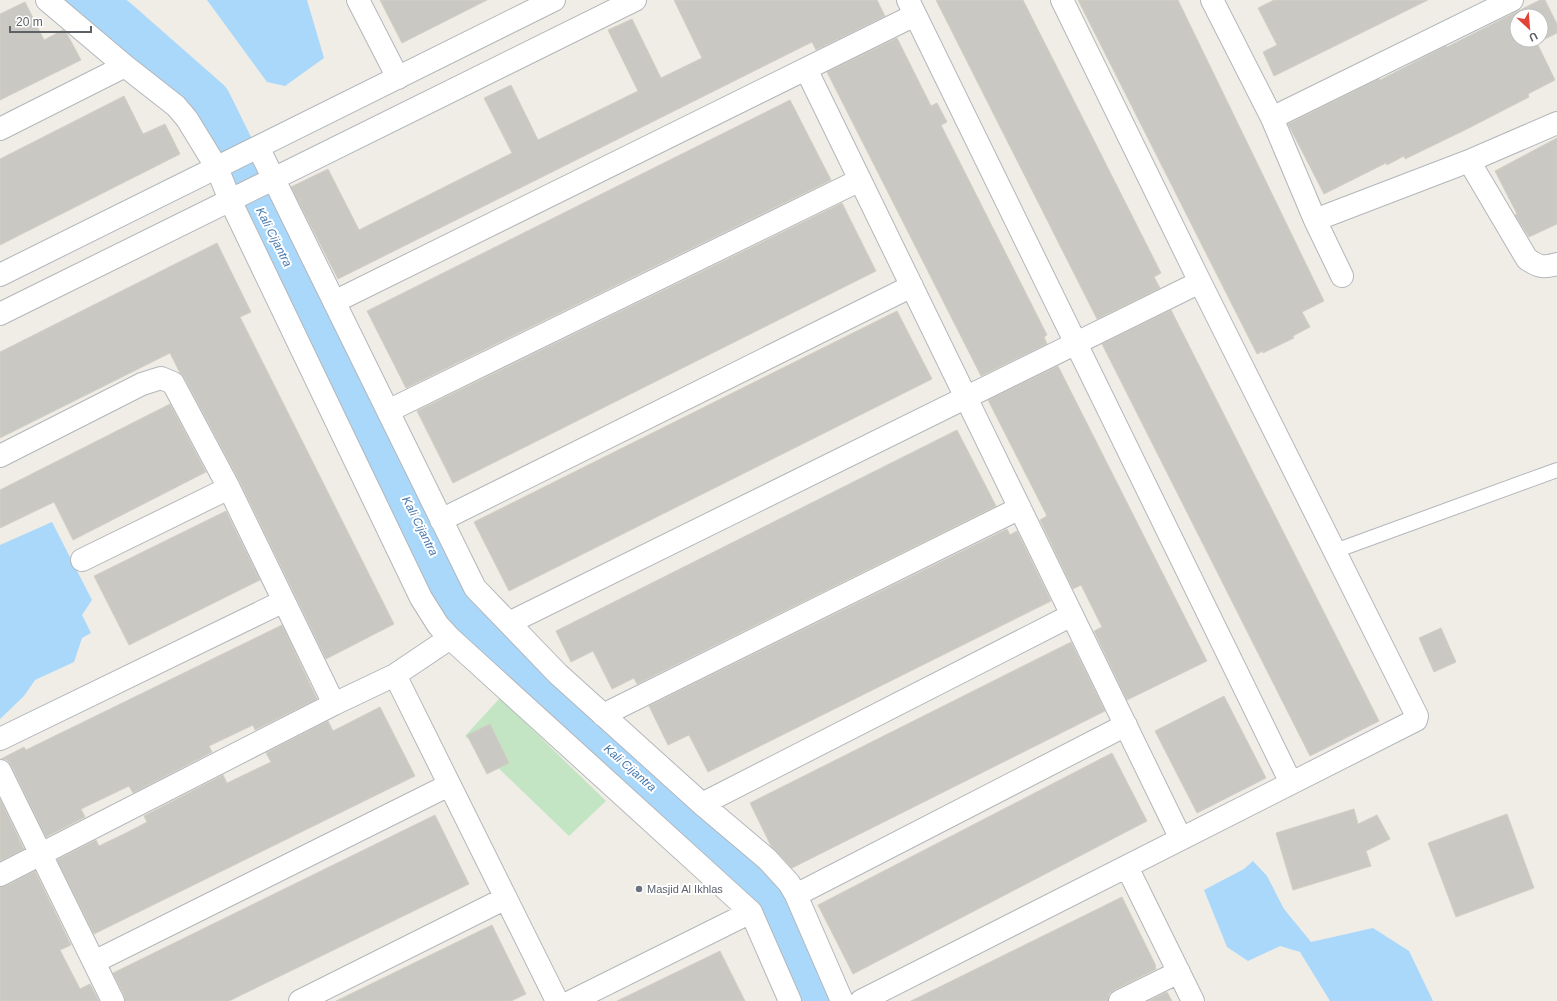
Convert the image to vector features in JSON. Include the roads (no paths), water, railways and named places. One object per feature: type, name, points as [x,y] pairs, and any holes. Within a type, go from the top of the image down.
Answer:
[{"type":"street","points":[[48,0],[125,66],[176,106],[220,166],[232,199],[421,598],[438,625],[450,638],[751,912],[790,1001]]},
{"type":"street","points":[[358,0],[398,78]]},
{"type":"street","points":[[0,275],[554,0]]},
{"type":"street","points":[[0,314],[635,0]]},
{"type":"street","points":[[861,1001],[1416,720],[1417,716],[1200,282],[1062,0]]},
{"type":"street","points":[[1212,0],[1272,118],[1315,220],[1342,276]]},
{"type":"street","points":[[1272,118],[1512,0]]},
{"type":"street","points":[[334,302],[806,68],[912,7],[1292,783]]},
{"type":"street","points":[[0,130],[125,66]]},
{"type":"street","points":[[806,68],[1181,839]]},
{"type":"street","points":[[1315,220],[1468,161],[1557,123]]},
{"type":"street","points":[[254,149],[334,302],[475,588],[558,674],[702,804],[767,859],[789,883],[796,895],[842,1001]]},
{"type":"street","points":[[1468,161],[1527,259],[1538,266],[1549,267],[1557,264]]},
{"type":"street","points":[[388,411],[860,180]]},
{"type":"street","points":[[509,623],[1200,282]]},
{"type":"street","points":[[441,520],[912,286]]},
{"type":"street","points":[[0,456],[142,384],[162,378],[173,383],[229,488],[334,704]]},
{"type":"street","points":[[82,560],[229,488]]},
{"type":"street","points":[[603,715],[1020,508]]},
{"type":"street","points":[[0,739],[284,601]]},
{"type":"street","points":[[702,804],[1072,615]]},
{"type":"street","points":[[0,874],[334,704],[395,675],[450,638]]},
{"type":"street","points":[[395,675],[557,1001]]},
{"type":"street","points":[[796,895],[1126,725]]},
{"type":"street","points":[[0,772],[113,1001]]},
{"type":"street","points":[[94,962],[449,785]]},
{"type":"street","points":[[1127,866],[1194,1001]]},
{"type":"street","points":[[300,1001],[506,898]]},
{"type":"street","points":[[572,1001],[751,912]]},
{"type":"street","points":[[1120,1001],[1179,972]]},
{"type":"lane","points":[[1335,551],[1557,470]]},
{"type":"water","points":[[207,0],[307,0],[324,58],[285,86],[267,82]]},
{"type":"water","points":[[52,522],[92,600],[82,615],[91,633],[82,638],[74,662],[35,680],[24,696],[0,719],[0,545]]},
{"type":"water","points":[[1253,861],[1267,876],[1284,909],[1311,942],[1373,928],[1409,951],[1433,1001],[1330,1001],[1300,952],[1280,946],[1248,961],[1227,947],[1204,890],[1244,869]]},
{"type":"waterway","name":"Kali Cijantra","points":[[88,0],[207,103],[272,235],[316,316],[378,447],[448,582],[519,673],[721,844],[767,886],[817,1001]]},
{"type":"place","name":"Masjid Al Ikhlas","points":[[639,889]]}]
